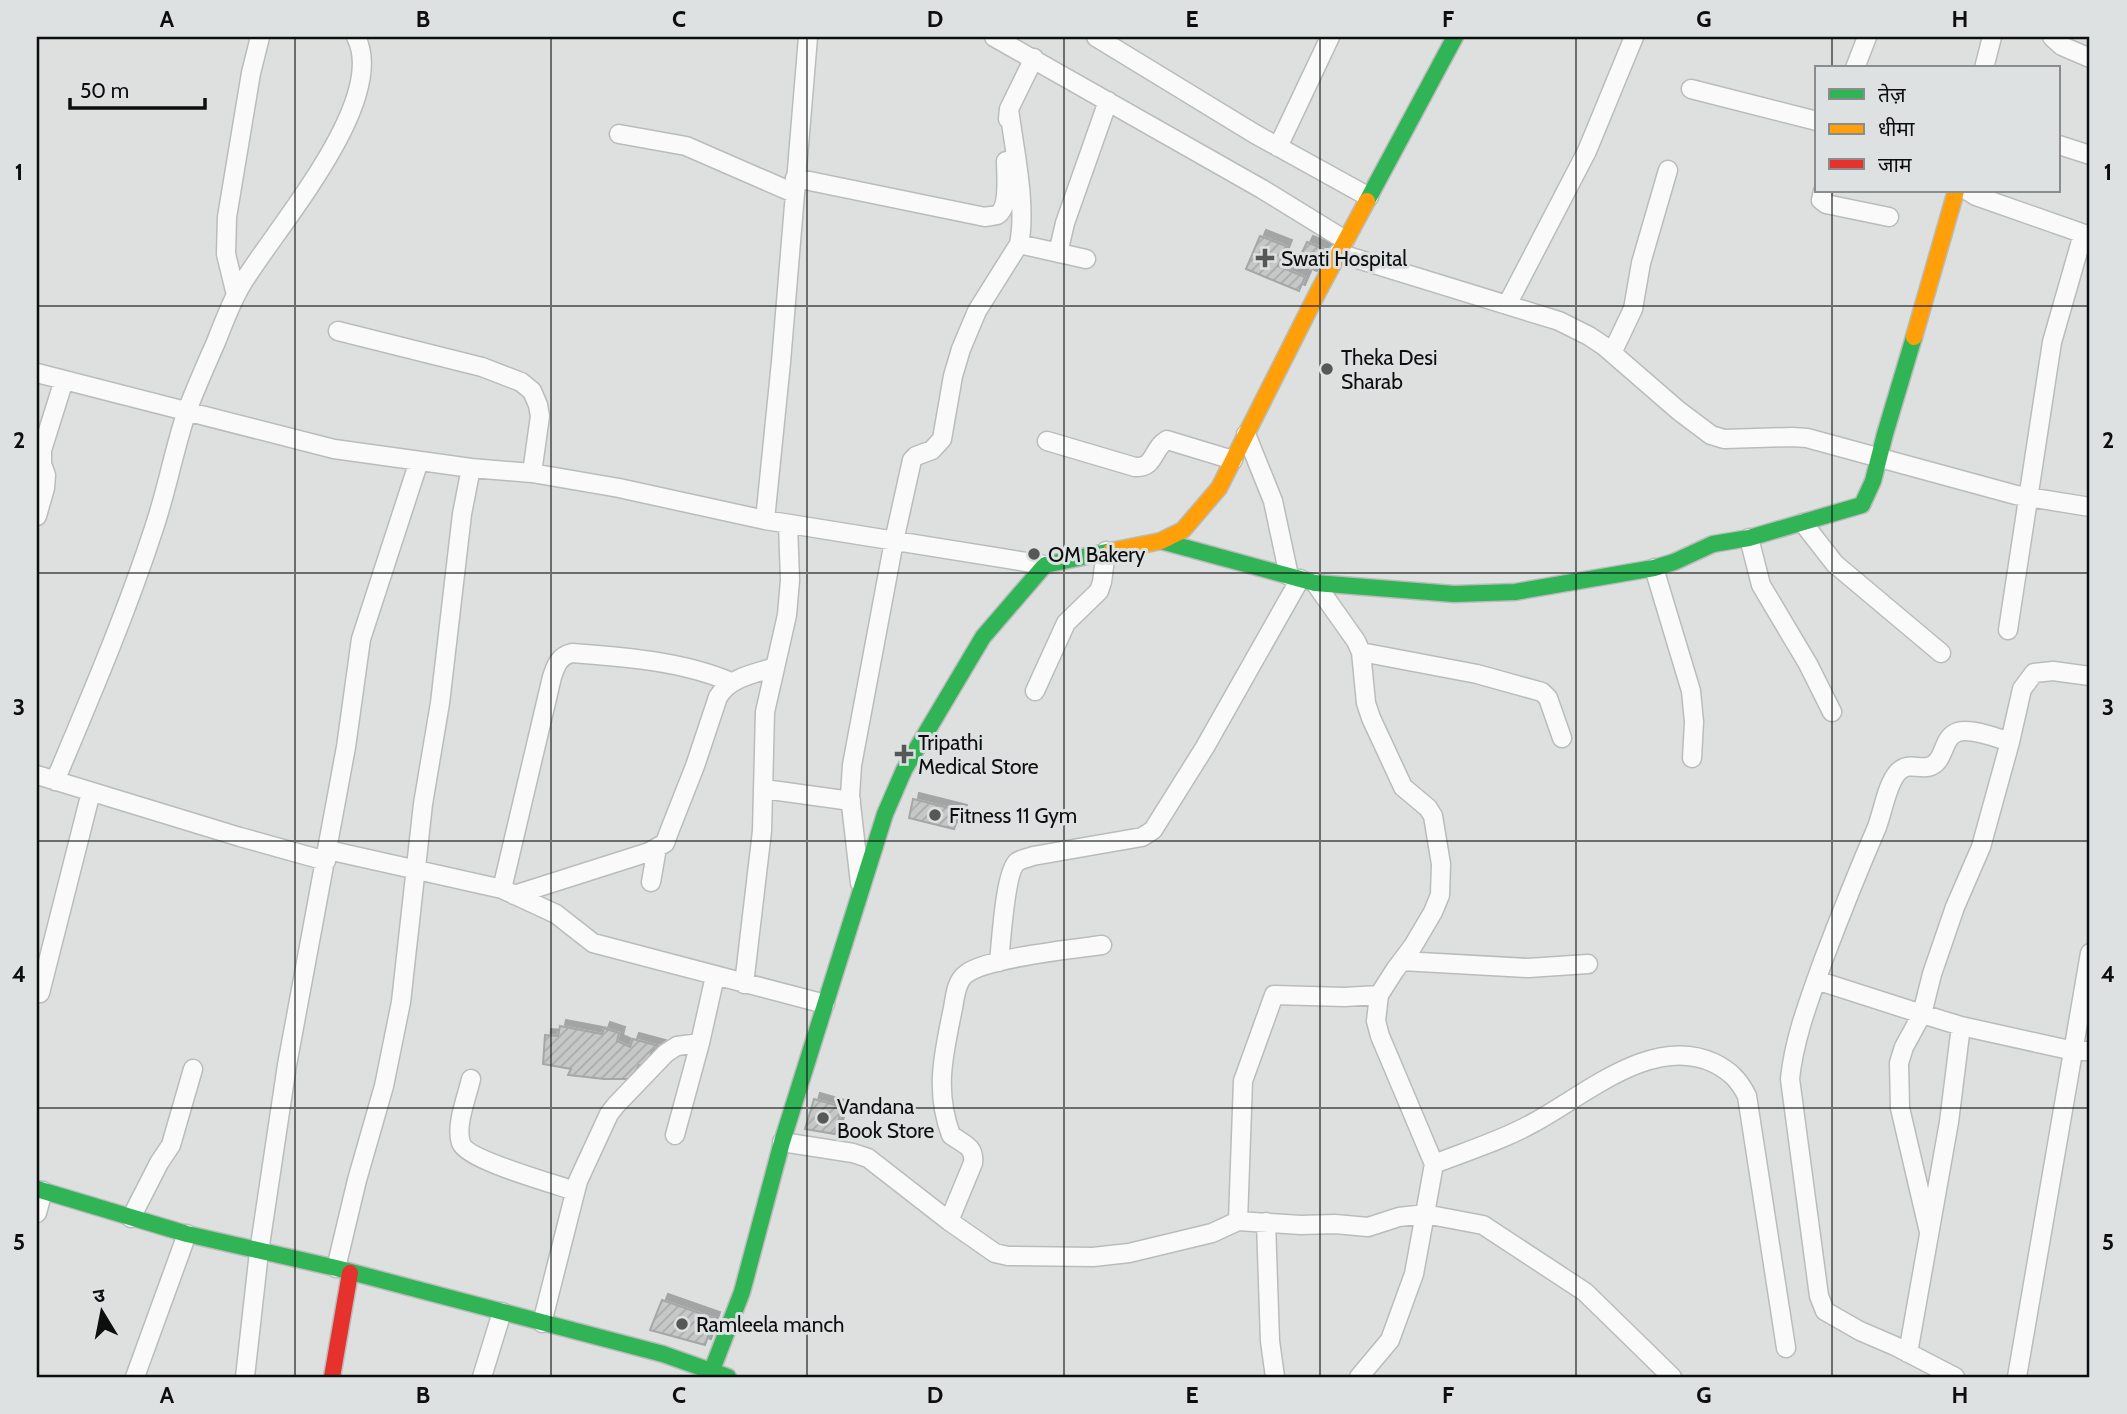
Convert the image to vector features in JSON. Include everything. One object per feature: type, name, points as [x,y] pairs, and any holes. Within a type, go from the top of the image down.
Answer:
[{"type":"street","points":[[236,295],[226,254],[227,217],[251,73],[260,37]]},
{"type":"street","points":[[55,781],[100,674],[154,528],[187,412],[236,295],[302,197],[350,113],[363,70],[361,45],[356,37]]},
{"type":"street","points":[[765,520],[808,37]]},
{"type":"street","points":[[994,37],[1262,189],[1342,247],[1507,306],[1559,321],[1589,336],[1711,435],[1724,439],[1792,436],[1807,438],[2028,497],[2090,507]]},
{"type":"street","points":[[1096,37],[1278,147],[1369,197]]},
{"type":"street","points":[[1278,147],[1330,37]]},
{"type":"street","points":[[37,373],[334,449],[471,468],[532,473],[619,488],[765,520],[1045,565],[1063,559],[1161,541],[1182,530],[1219,488],[1342,247],[1455,37]]},
{"type":"street","points":[[1507,306],[1587,151],[1634,37]]},
{"type":"street","points":[[1856,66],[1867,37]]},
{"type":"street","points":[[1985,66],[1992,37]]},
{"type":"street","points":[[2052,37],[2062,46],[2090,58]]},
{"type":"street","points":[[619,134],[686,146],[795,185],[919,202],[973,215],[997,215],[1006,199],[1009,109],[1034,58]]},
{"type":"street","points":[[1691,89],[1815,120]]},
{"type":"street","points":[[1058,253],[1065,223],[1108,101]]},
{"type":"street","points":[[861,889],[851,802],[852,765],[912,460],[932,450],[942,439],[953,376],[961,349],[977,311],[1019,244],[1021,204],[1009,109]]},
{"type":"street","points":[[2060,145],[2090,155]]},
{"type":"street","points":[[1612,353],[1633,309],[1641,263],[1668,170]]},
{"type":"street","points":[[1823,192],[1821,200],[1826,204],[1889,217]]},
{"type":"street","points":[[1161,541],[1301,580],[1345,587],[1484,594],[1515,592],[1654,568],[1713,544],[1749,538],[1862,505],[1868,497],[1956,192]]},
{"type":"street","points":[[1970,192],[2087,235],[2052,342],[2008,630]]},
{"type":"street","points":[[1019,244],[1086,259]]},
{"type":"street","points":[[338,331],[482,367],[521,382],[532,391],[540,416],[532,473]]},
{"type":"street","points":[[37,516],[46,475],[42,464],[42,450],[64,380]]},
{"type":"street","points":[[1246,434],[1301,580],[1356,641],[1361,652],[1366,703],[1371,718],[1403,786],[1427,807],[1433,816],[1441,864],[1440,895],[1433,912],[1378,995],[1376,1021],[1380,1037],[1434,1164],[1414,1274],[1390,1340],[1359,1377]]},
{"type":"street","points":[[1046,440],[1135,467],[1149,464],[1158,448],[1167,440],[1233,460]]},
{"type":"street","points":[[245,1377],[287,1065],[346,747],[361,639],[419,461]]},
{"type":"street","points":[[332,1377],[356,1180],[384,1086],[401,1002],[427,777],[440,703],[461,514],[471,468]]},
{"type":"street","points":[[1803,523],[1835,564],[1941,653]]},
{"type":"street","points":[[744,984],[762,831],[765,712],[789,600],[788,524]]},
{"type":"street","points":[[1749,538],[1761,585],[1808,664],[1832,712]]},
{"type":"street","points":[[1035,691],[1066,623],[1099,591],[1106,551]]},
{"type":"street","points":[[712,1370],[742,1292],[782,1142],[885,814],[904,770],[984,637],[1045,565]]},
{"type":"street","points":[[1654,568],[1691,691],[1694,722],[1692,758]]},
{"type":"street","points":[[999,962],[1012,868],[1017,862],[1032,856],[1142,838],[1153,830],[1205,747],[1301,580]]},
{"type":"street","points":[[1361,652],[1477,674],[1542,692],[1549,698],[1562,738]]},
{"type":"street","points":[[508,892],[552,677],[558,660],[565,654],[572,653],[622,656],[696,669],[731,682]]},
{"type":"street","points":[[508,892],[657,848],[664,843],[695,766],[718,697],[731,682],[775,667]]},
{"type":"street","points":[[1929,1232],[1900,1108],[1899,1063],[1922,1014],[1932,974],[1955,906],[1981,846],[2022,689],[2034,673],[2053,671],[2090,676]]},
{"type":"street","points":[[1955,1377],[1825,1311],[1819,1296],[1790,1079],[1793,1055],[1816,980],[1893,780],[1900,770],[1910,766],[1929,767],[1939,761],[1951,737],[1959,731],[1980,733],[2010,743]]},
{"type":"street","points":[[37,775],[240,837],[327,855],[416,869],[508,892],[556,914],[593,943],[825,1004]]},
{"type":"street","points":[[764,789],[851,802]]},
{"type":"street","points":[[40,993],[91,792]]},
{"type":"street","points":[[651,882],[657,848]]},
{"type":"street","points":[[949,1221],[973,1163],[974,1154],[971,1148],[951,1135],[941,1074],[956,991],[961,979],[966,973],[999,962],[1102,945]]},
{"type":"street","points":[[2017,1377],[2082,1051],[2090,953]]},
{"type":"street","points":[[1402,961],[1528,968],[1588,964]]},
{"type":"street","points":[[676,1135],[715,976]]},
{"type":"street","points":[[1816,980],[1961,1026],[2082,1051]]},
{"type":"street","points":[[1238,1221],[1243,1081],[1273,995],[1378,995]]},
{"type":"street","points":[[1908,1353],[1949,1122],[1961,1026]]},
{"type":"street","points":[[542,1323],[575,1191],[609,1114],[666,1053],[677,1046],[700,1043]]},
{"type":"street","points":[[1434,1164],[1531,1125],[1642,1062],[1668,1055],[1680,1055],[1717,1065],[1735,1077],[1747,1096],[1786,1348]]},
{"type":"street","points":[[131,1218],[170,1145],[193,1069]]},
{"type":"street","points":[[471,1079],[461,1123],[462,1147],[486,1161],[575,1191]]},
{"type":"street","points":[[782,1142],[853,1153],[868,1158],[949,1221],[995,1252],[1008,1256],[1093,1257],[1129,1254],[1212,1233],[1238,1221],[1368,1227],[1399,1217],[1425,1214],[1483,1224],[1585,1292],[1672,1377]]},
{"type":"street","points":[[37,1213],[40,1190],[187,1234],[343,1270],[663,1354],[728,1377]]},
{"type":"street","points":[[1266,1222],[1270,1341],[1275,1377]]},
{"type":"street","points":[[135,1377],[187,1234]]},
{"type":"street","points":[[482,1377],[502,1312]]},
{"type":"building","points":[[1260,236],[1286,246],[1278,266],[1305,277],[1299,291],[1246,269]]},
{"type":"building","points":[[1307,242],[1329,251],[1317,271],[1297,263]]},
{"type":"building","name":"Fitness 11 Gym","points":[[913,799],[961,811],[954,829],[909,818]]},
{"type":"building","points":[[560,1026],[602,1034],[604,1028],[619,1033],[617,1041],[630,1047],[633,1039],[659,1046],[652,1051],[646,1068],[639,1065],[631,1079],[568,1075],[571,1069],[543,1064],[545,1035],[558,1036]]},
{"type":"building","name":"Vandana Book Store","points":[[814,1099],[842,1107],[835,1134],[805,1129]]},
{"type":"building","name":"Ramleela manch","points":[[662,1300],[714,1318],[705,1345],[650,1330]]},
{"type":"traffic: fast","points":[[1367,201],[1455,37]]},
{"type":"traffic: fast","points":[[1161,541],[1315,583],[1454,594],[1515,592],[1654,568],[1713,544],[1749,538],[1862,505],[1873,481],[1914,337]]},
{"type":"traffic: fast","points":[[712,1370],[742,1292],[782,1142],[885,814],[904,770],[983,637],[1045,565],[1111,551]]},
{"type":"traffic: fast","points":[[37,1189],[187,1234],[336,1268],[663,1354],[728,1377]]},
{"type":"traffic: slow","points":[[1914,337],[1956,192]]},
{"type":"traffic: slow","points":[[1111,551],[1161,541],[1183,530],[1219,488],[1367,201]]},
{"type":"traffic: jam","points":[[332,1377],[350,1273]]},
{"type":"place","name":"Swati Hospital","points":[[1265,258]]},
{"type":"place","name":"Theka Desi Sharab","points":[[1327,369]]},
{"type":"place","name":"OM Bakery","points":[[1034,554]]},
{"type":"place","name":"Tripathi Medical Store","points":[[904,754]]},
{"type":"place","name":"Fitness 11 Gym","points":[[935,815]]},
{"type":"place","name":"Vandana Book Store","points":[[823,1118]]},
{"type":"place","name":"Ramleela manch","points":[[682,1324]]}]
